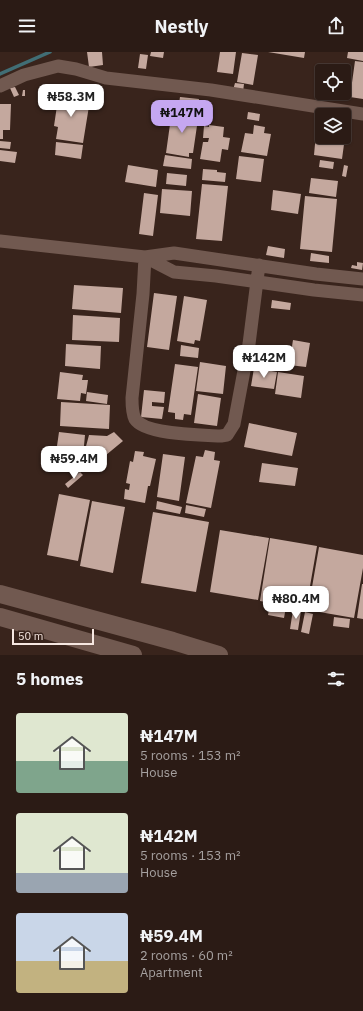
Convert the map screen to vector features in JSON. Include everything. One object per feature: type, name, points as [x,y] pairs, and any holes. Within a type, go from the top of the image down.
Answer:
[{"type":"street","points":[[0,86],[24,75],[58,66],[106,78],[211,90],[363,114]]},
{"type":"street","points":[[0,241],[144,257],[174,253],[363,279]]},
{"type":"street","points":[[144,257],[174,272],[363,295]]},
{"type":"street","points":[[144,257],[143,294],[132,398],[132,411],[135,420],[145,427],[157,431],[221,436],[227,435],[234,424],[249,344],[259,265]]},
{"type":"street","points":[[0,594],[219,655]]},
{"type":"street","points":[[0,617],[133,655]]},
{"type":"building","points":[[87,52],[102,52],[103,65],[89,67]]},
{"type":"building","points":[[151,52],[164,52],[163,58],[150,56]]},
{"type":"building","points":[[220,52],[236,52],[233,74],[217,72]]},
{"type":"building","points":[[268,52],[305,52],[304,58]]},
{"type":"building","points":[[348,52],[363,52],[363,61],[347,58]]},
{"type":"building","points":[[242,53],[258,55],[253,85],[237,82]]},
{"type":"building","points":[[140,54],[148,55],[146,69],[138,68]]},
{"type":"building","points":[[355,61],[363,62],[363,99],[351,97]]},
{"type":"building","points":[[235,83],[244,84],[243,92],[233,90]]},
{"type":"building","points":[[67,84],[75,86],[73,92],[65,91]]},
{"type":"building","points":[[15,87],[19,95],[14,97],[10,88]]},
{"type":"building","points":[[23,90],[25,90],[25,96],[22,96]]},
{"type":"building","points":[[59,92],[70,94],[70,97],[90,100],[83,143],[56,139],[58,127],[54,126]]},
{"type":"building","points":[[180,97],[199,99],[198,106],[179,103]]},
{"type":"building","points":[[0,104],[11,104],[10,130],[3,130],[3,139],[0,139]]},
{"type":"building","points":[[184,110],[194,112],[193,118],[198,119],[193,153],[189,153],[189,157],[166,153],[171,117],[175,117],[176,111],[184,112]]},
{"type":"building","points":[[248,112],[260,114],[259,121],[247,119]]},
{"type":"building","points":[[209,125],[224,127],[223,137],[230,138],[228,150],[222,149],[220,162],[200,159],[203,142],[208,142],[209,138],[203,138],[204,126],[209,127]]},
{"type":"building","points":[[254,125],[265,127],[264,133],[271,134],[267,156],[241,152],[245,133],[253,134]]},
{"type":"building","points":[[0,141],[11,142],[10,149],[0,148]]},
{"type":"building","points":[[56,142],[83,145],[81,159],[55,155]]},
{"type":"building","points":[[315,144],[344,144],[342,159],[314,155]]},
{"type":"building","points":[[0,150],[17,152],[15,163],[0,161]]},
{"type":"building","points":[[165,155],[192,159],[191,169],[163,166]]},
{"type":"building","points":[[239,156],[264,159],[261,182],[236,179]]},
{"type":"building","points":[[320,160],[334,162],[333,169],[319,167]]},
{"type":"building","points":[[128,165],[158,170],[156,187],[125,182]]},
{"type":"building","points":[[344,165],[348,166],[346,177],[342,176]]},
{"type":"building","points":[[203,169],[217,170],[217,172],[226,173],[225,182],[202,180]]},
{"type":"building","points":[[167,173],[187,175],[186,186],[166,184]]},
{"type":"building","points":[[311,178],[338,181],[336,197],[309,193]]},
{"type":"building","points":[[202,184],[228,186],[222,241],[196,239]]},
{"type":"building","points":[[162,189],[192,191],[190,216],[160,213]]},
{"type":"building","points":[[273,190],[301,194],[298,214],[271,210]]},
{"type":"building","points":[[144,193],[158,195],[153,236],[139,234]]},
{"type":"building","points":[[305,196],[337,199],[332,252],[300,249]]},
{"type":"building","points":[[268,246],[285,249],[284,258],[266,255]]},
{"type":"building","points":[[311,253],[329,256],[329,263],[310,261]]},
{"type":"building","points":[[357,262],[363,263],[362,270],[351,268],[352,265],[357,266]]},
{"type":"building","points":[[74,285],[123,288],[121,313],[72,309]]},
{"type":"building","points":[[154,293],[177,296],[169,350],[147,347]]},
{"type":"building","points":[[184,296],[207,300],[200,341],[195,340],[194,344],[177,341]]},
{"type":"building","points":[[272,300],[291,303],[290,310],[271,308]]},
{"type":"building","points":[[73,315],[120,318],[119,342],[72,340]]},
{"type":"building","points":[[293,340],[310,343],[306,367],[289,365]]},
{"type":"building","points":[[66,344],[101,346],[100,369],[65,366]]},
{"type":"building","points":[[181,345],[199,348],[198,358],[180,356]]},
{"type":"building","points":[[200,362],[226,366],[223,394],[196,391]]},
{"type":"building","points":[[175,364],[198,367],[191,415],[184,414],[183,420],[175,419],[175,413],[168,412]]},
{"type":"building","points":[[254,368],[277,372],[274,389],[251,386]]},
{"type":"building","points":[[60,372],[83,375],[82,380],[88,380],[86,394],[81,393],[80,401],[57,399]]},
{"type":"building","points":[[278,372],[304,376],[301,398],[275,394]]},
{"type":"building","points":[[144,390],[165,392],[164,403],[152,402],[152,406],[164,407],[162,419],[141,417]]},
{"type":"building","points":[[87,392],[108,395],[107,404],[86,401]]},
{"type":"building","points":[[198,394],[221,398],[217,426],[194,423]]},
{"type":"building","points":[[61,402],[110,405],[109,429],[60,426]]},
{"type":"building","points":[[249,423],[297,433],[292,456],[244,447]]},
{"type":"building","points":[[59,432],[85,435],[83,456],[56,453]]},
{"type":"building","points":[[114,432],[123,441],[94,465],[84,454],[89,435],[107,436]]},
{"type":"building","points":[[205,450],[215,452],[214,460],[220,461],[211,508],[186,503],[196,456],[203,457]]},
{"type":"building","points":[[135,451],[144,452],[143,456],[156,459],[150,486],[148,486],[145,503],[124,499],[125,489],[129,490],[130,484],[126,483],[130,461],[133,462]]},
{"type":"building","points":[[163,454],[185,457],[179,501],[157,497]]},
{"type":"building","points":[[262,463],[298,468],[295,486],[259,482]]},
{"type":"building","points":[[80,472],[83,475],[68,488],[65,484]]},
{"type":"building","points":[[59,494],[90,500],[78,561],[47,555]]},
{"type":"building","points":[[92,501],[125,507],[113,573],[80,566]]},
{"type":"building","points":[[157,501],[182,507],[180,514],[156,509]]},
{"type":"building","points":[[186,505],[206,509],[204,517],[185,513]]},
{"type":"building","points":[[153,512],[209,522],[196,592],[141,583]]},
{"type":"building","points":[[220,530],[269,538],[258,600],[210,592]]},
{"type":"building","points":[[270,538],[317,546],[306,609],[260,601]]},
{"type":"building","points":[[319,547],[363,555],[363,568],[354,618],[308,610]]},
{"type":"building","points":[[363,584],[363,619],[357,618]]},
{"type":"building","points":[[270,604],[286,607],[284,618],[268,615]]},
{"type":"building","points":[[293,610],[301,611],[298,630],[290,629]]},
{"type":"building","points":[[305,612],[313,614],[309,634],[301,632]]},
{"type":"building","points":[[334,617],[350,619],[349,628],[333,626]]},
{"type":"waterway","points":[[0,74],[50,52]]}]
